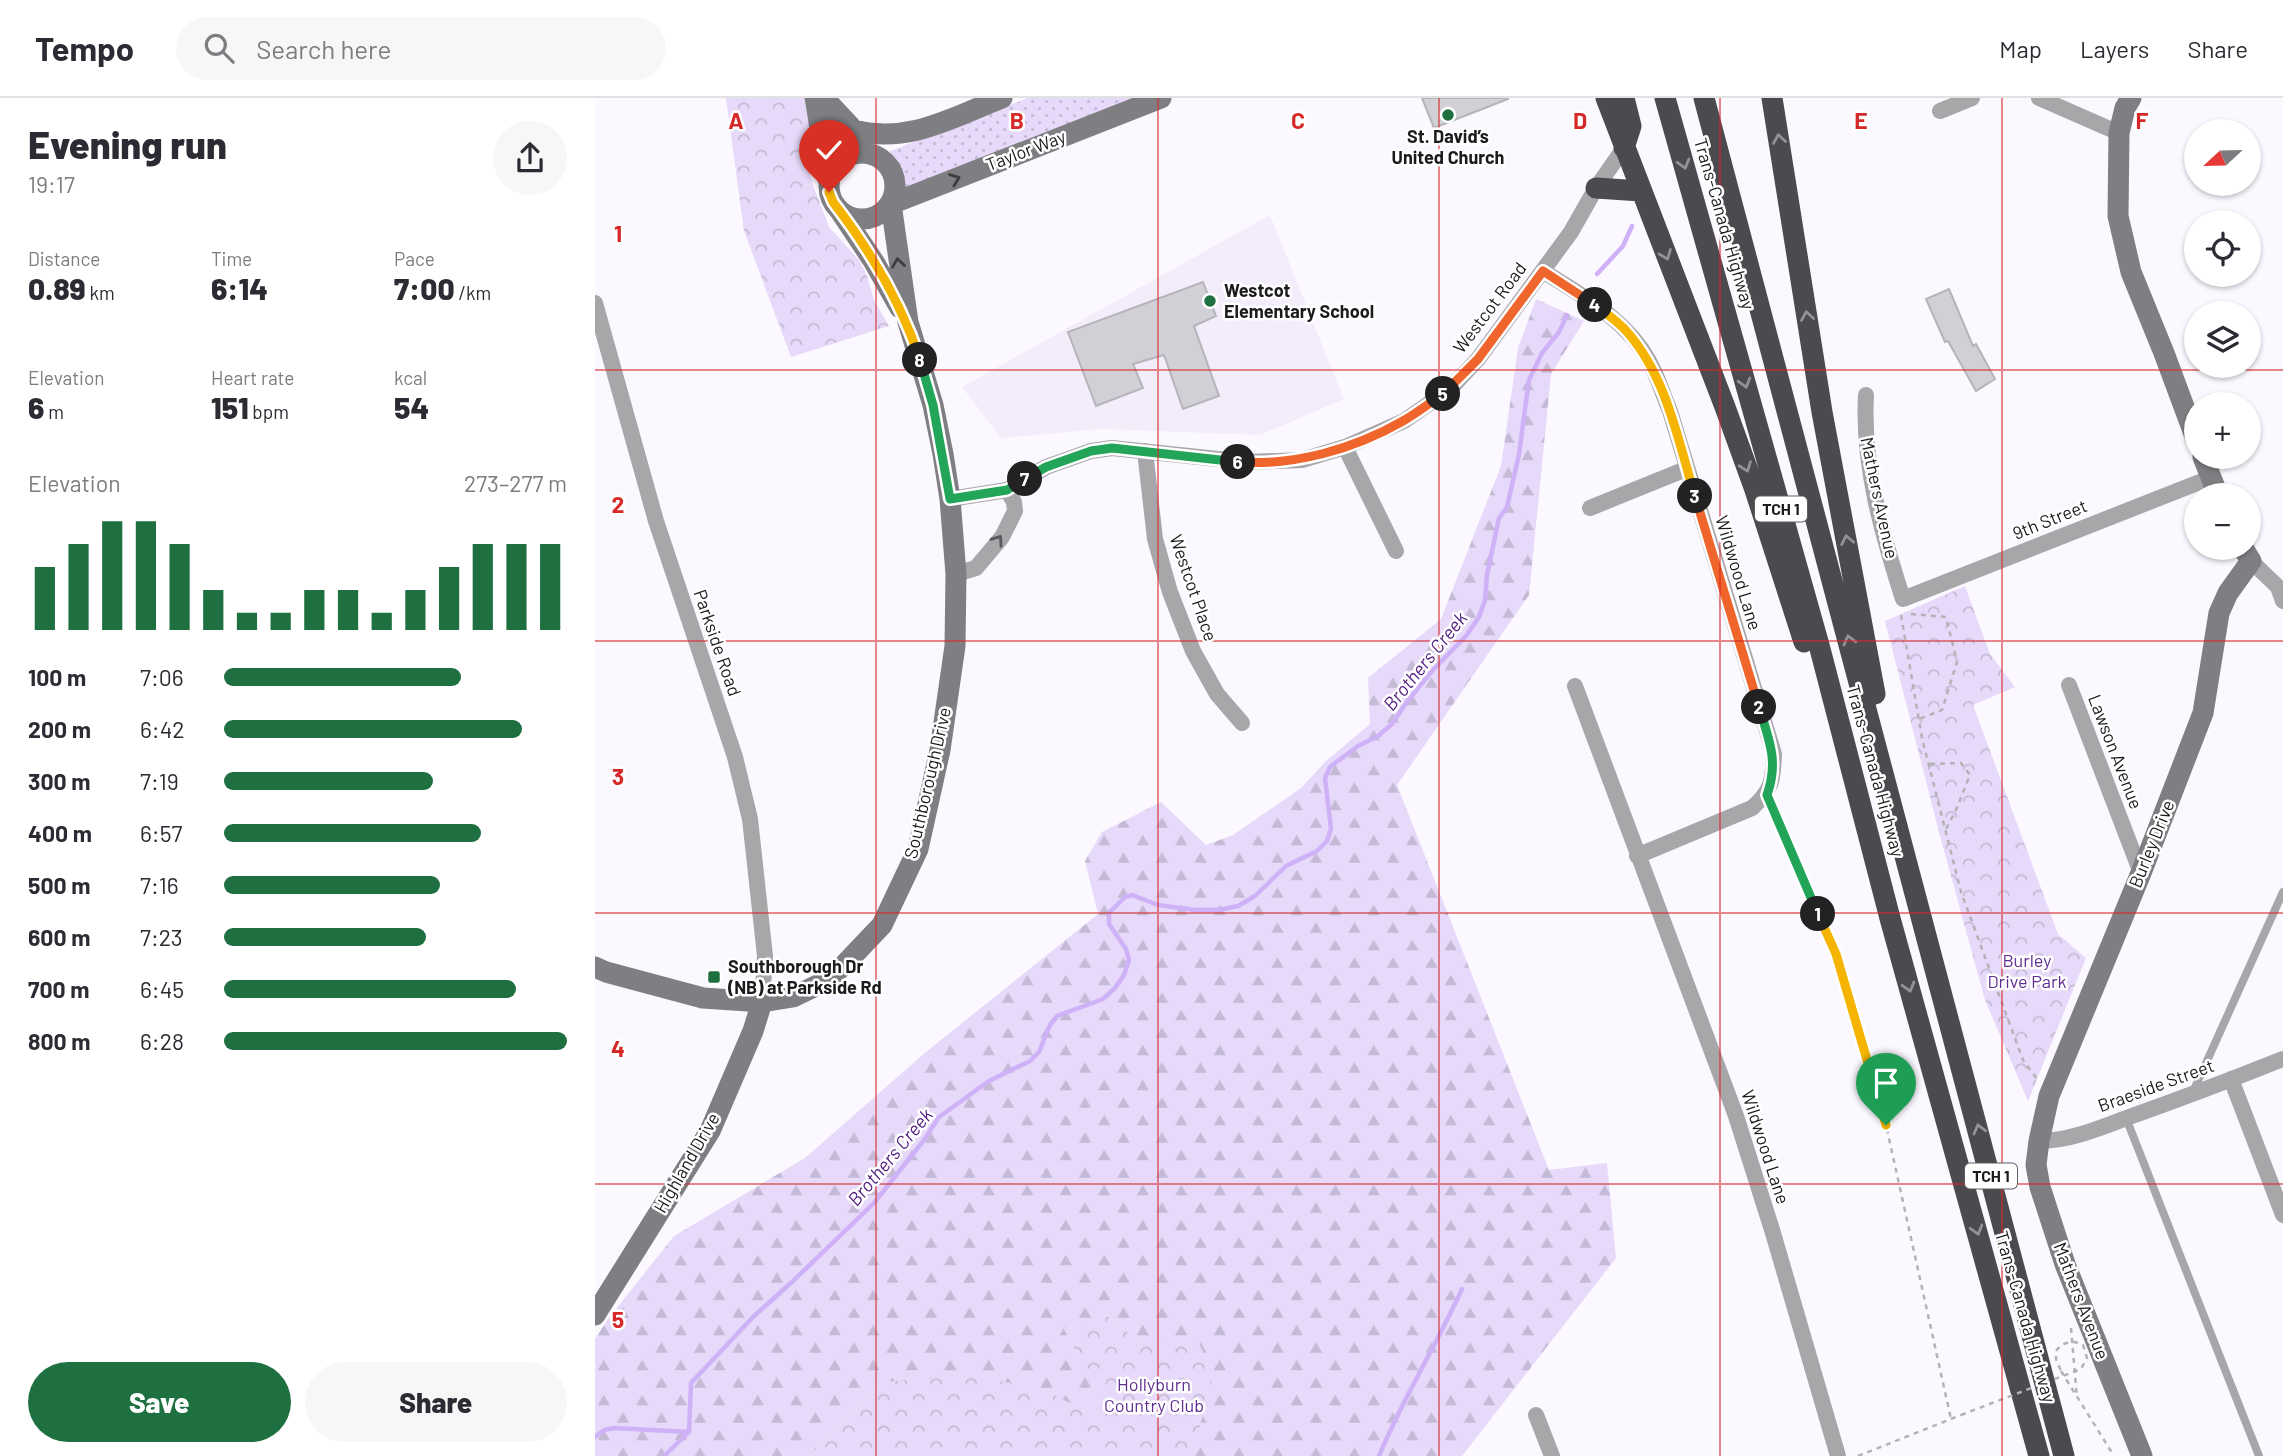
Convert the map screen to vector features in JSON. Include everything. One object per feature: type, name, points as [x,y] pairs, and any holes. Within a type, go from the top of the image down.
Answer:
[{"type":"highway","points":[[1606,98],[1755,490],[1891,922]]},
{"type":"highway","points":[[1624,98],[1631,125],[1624,148]]},
{"type":"highway","name":"Trans-Canada Highway","points":[[1665,98],[1819,645],[1891,922],[2039,1456]]},
{"type":"highway","name":"Trans-Canada Highway","points":[[1704,98],[2064,1456]]},
{"type":"highway","points":[[1772,98],[1822,411],[1869,653],[1891,800]]},
{"type":"highway","points":[[1597,188],[1641,191]]},
{"type":"street","points":[[815,98],[833,202],[839,211],[859,219],[881,214],[891,204],[895,184],[893,173],[887,164],[872,154],[824,98]]},
{"type":"street","points":[[853,130],[899,135],[921,130],[1002,98]]},
{"type":"street","name":"Taylor Way","points":[[891,204],[1161,98]]},
{"type":"street","points":[[1940,111],[1972,98]]},
{"type":"street","points":[[2039,98],[2119,133]]},
{"type":"street","points":[[2131,98],[2125,108],[2119,133],[2119,216],[2131,272],[2184,407]]},
{"type":"street","points":[[829,181],[832,171],[847,156],[857,153],[872,154],[900,144],[921,130]]},
{"type":"street","name":"Westcot Road","points":[[950,499],[1007,490],[1046,467],[1091,451],[1112,448],[1247,462],[1302,460],[1345,447],[1403,421],[1450,389],[1478,359],[1571,232],[1624,148]]},
{"type":"street","name":"Southborough Drive","points":[[595,967],[703,998],[762,1002],[793,997],[826,981],[882,925],[918,849],[940,750],[955,646],[956,574],[950,499],[933,405],[908,323],[891,204]]},
{"type":"street","name":"Southborough Drive","points":[[839,211],[874,262],[908,323]]},
{"type":"street","name":"Wildwood Lane","points":[[1543,271],[1597,305],[1627,331],[1649,361],[1670,411],[1774,754],[1773,778],[1767,795]]},
{"type":"street","name":"Parkside Road","points":[[595,303],[656,522],[735,757],[750,818],[765,956],[762,1002]]},
{"type":"street","name":"Mathers Avenue","points":[[1866,395],[1864,425],[1868,459],[1891,560],[1903,599]]},
{"type":"street","points":[[1345,447],[1396,551]]},
{"type":"street","name":"Westcot Place","points":[[1145,451],[1155,539],[1170,592],[1193,651],[1211,684],[1242,723]]},
{"type":"street","points":[[1590,508],[1686,469]]},
{"type":"street","points":[[956,574],[976,568],[1002,537],[1015,511],[1014,502],[1007,490]]},
{"type":"street","name":"9th Street","points":[[1903,599],[2184,497]]},
{"type":"street","name":"Burley Drive","points":[[2039,1141],[2049,1096],[2141,873],[2203,713],[2219,613],[2244,560]]},
{"type":"street","points":[[2253,560],[2278,587],[2283,601]]},
{"type":"street","name":"Lawson Avenue","points":[[2069,685],[2141,873]]},
{"type":"street","name":"Wildwood Lane","points":[[1575,686],[1736,1116],[1773,1233],[1837,1456]]},
{"type":"street","points":[[1637,856],[1752,808],[1767,795]]},
{"type":"street","name":"Highland Drive","points":[[595,1315],[710,1131],[753,1031],[762,1002]]},
{"type":"street","name":"Braeside Street","points":[[2039,1141],[2055,1141],[2077,1135],[2283,1059]]},
{"type":"street","points":[[2231,1079],[2283,1215]]},
{"type":"street","name":"Mathers Avenue","points":[[2039,1141],[2036,1164],[2040,1186],[2061,1251],[2142,1456]]},
{"type":"street","points":[[1536,1415],[1552,1456]]},
{"type":"lane","points":[[2192,1094],[2283,892]]},
{"type":"lane","points":[[2126,1118],[2259,1456]]},
{"type":"path","points":[[1919,719],[1942,710],[1957,662],[1946,617],[1901,613],[1900,620],[1919,719],[1961,892],[2023,1060],[2049,1096]]},
{"type":"path","points":[[1929,764],[1961,763],[1970,775],[1946,829]]},
{"type":"path","points":[[1767,795],[1836,954],[1867,1059],[1886,1125],[1951,1419]]},
{"type":"path","points":[[2070,1318],[2077,1398]]},
{"type":"path","points":[[1858,1456],[1961,1415],[2081,1370],[2087,1358],[2083,1345],[2073,1342],[2060,1345],[2056,1351],[2056,1359],[2061,1371],[2077,1398],[2114,1456]]},
{"type":"shaded area","name":"Westcot Elementary School","points":[[1270,215],[1344,399],[1260,435],[1102,429],[1001,438],[962,387]]},
{"type":"green space","points":[[726,98],[804,98],[811,124],[810,175],[813,185],[829,227],[859,260],[874,300],[889,326],[791,357],[744,231]]},
{"type":"green space","points":[[1028,98],[1141,98],[902,193],[900,178],[888,152]]},
{"type":"green space","points":[[1536,299],[1584,321],[1551,374],[1529,595],[1397,785],[1549,1170],[1607,1163],[1616,1258],[1462,1456],[1192,1456],[1196,1434],[1142,1344],[1106,1315],[1101,1400],[1085,1412],[1039,1387],[883,1382],[809,1456],[595,1456],[595,1339],[674,1236],[805,1158],[926,1052],[1098,914],[1085,861],[1102,832],[1161,802],[1206,845],[1233,835],[1301,788],[1326,761],[1370,724],[1368,678],[1441,619],[1501,466],[1518,348]]},
{"type":"green space","name":"Burley Drive Park","points":[[1965,586],[1990,654],[2015,687],[1973,705],[2058,934],[2086,958],[2028,1101],[1985,1000],[1885,621]]},
{"type":"green space","name":"Hollyburn Country Club","points":[[1106,1315],[1142,1344],[1197,1340],[1214,1373],[1192,1456],[809,1456],[883,1382],[964,1376],[1039,1387],[1085,1411],[1101,1400],[1063,1327]]},
{"type":"building","name":"St. David’s United Church","points":[[1422,98],[1508,98],[1508,99],[1434,128]]},
{"type":"building","points":[[1203,282],[1216,316],[1194,326],[1219,396],[1183,409],[1164,355],[1133,364],[1143,388],[1096,406],[1068,332]]},
{"type":"building","points":[[1949,289],[1973,346],[1976,344],[1995,379],[1976,391],[1948,341],[1945,342],[1926,299]]},
{"type":"waterway","name":"Brothers Creek","points":[[1597,274],[1623,246],[1632,226]]},
{"type":"waterway","name":"Brothers Creek","points":[[664,1456],[689,1432],[691,1383],[753,1317],[874,1203],[939,1117],[989,1081],[1030,1061],[1039,1052],[1050,1025],[1057,1016],[1103,999],[1115,988],[1124,975],[1129,960],[1126,949],[1109,924],[1109,913],[1125,897],[1132,895],[1158,905],[1195,910],[1219,910],[1238,906],[1255,896],[1286,866],[1317,851],[1327,841],[1331,829],[1325,778],[1330,767],[1392,724],[1432,671],[1466,636],[1479,617],[1485,600],[1487,575],[1499,518],[1507,507],[1519,454],[1529,380],[1542,353],[1559,332],[1567,315]]},
{"type":"waterway","points":[[1379,1456],[1398,1413],[1462,1289]]},
{"type":"waterway","points":[[595,1437],[604,1430],[614,1428],[689,1432]]},
{"type":"place","name":"St. David’s United Church","points":[[1448,115]]},
{"type":"place","name":"Westcot Elementary School","points":[[1210,301]]},
{"type":"place","name":"Southborough Dr (NB) at Parkside Rd","points":[[714,977]]},
{"type":"route","points":[[829,192],[833,202],[866,248],[908,323],[933,405],[950,499],[1007,490],[1046,467],[1091,451],[1112,448],[1247,462],[1302,460],[1345,447],[1403,421],[1450,389],[1478,359],[1543,271],[1597,305],[1627,331],[1649,361],[1670,411],[1774,754],[1773,778],[1767,795],[1836,954],[1886,1125]]}]
